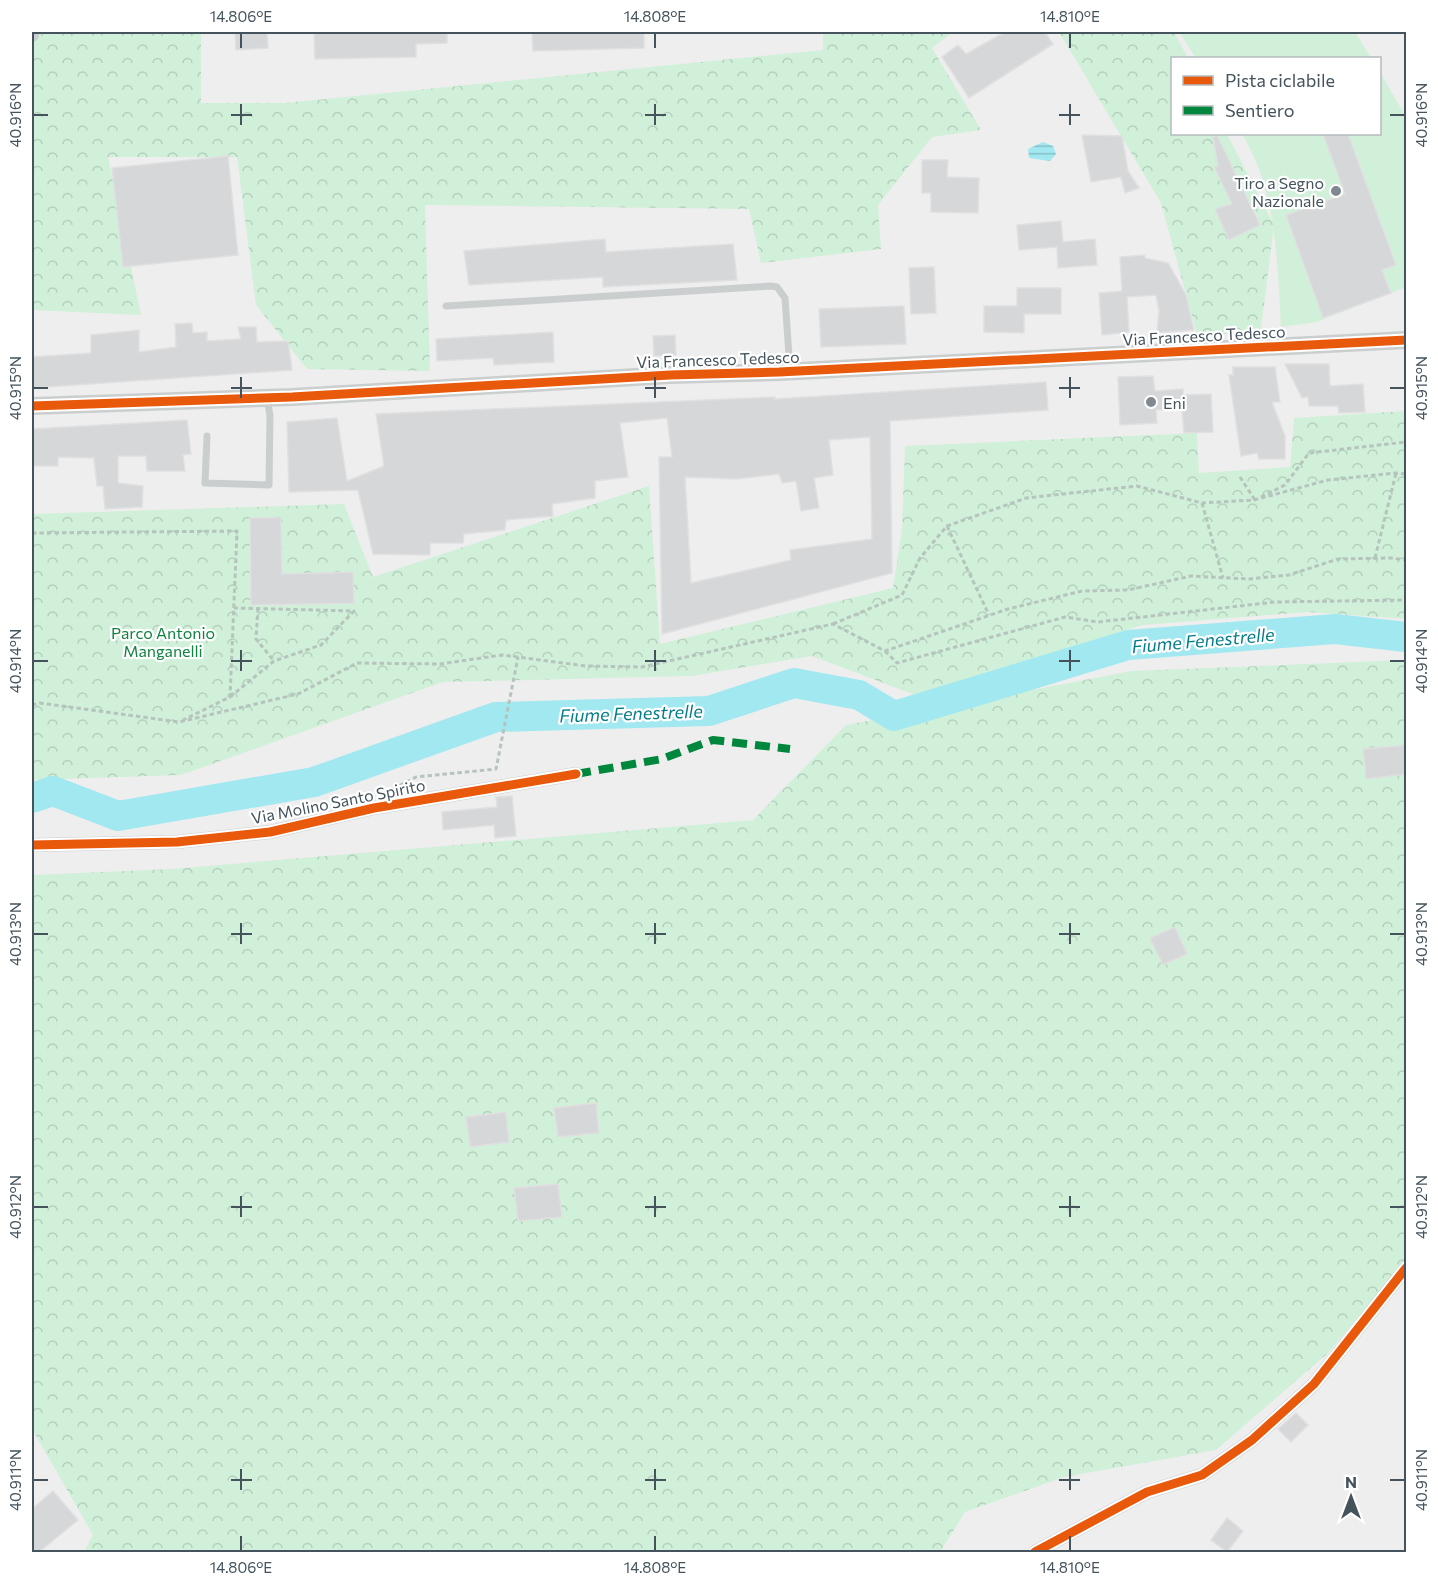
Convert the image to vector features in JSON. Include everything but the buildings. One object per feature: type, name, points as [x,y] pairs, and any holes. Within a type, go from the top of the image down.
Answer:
[{"type":"street","name":"Via Francesco Tedesco","points":[[32,406],[267,398],[670,375],[790,372],[1407,340]]},
{"type":"street","name":"Via Molino Santo Spirito","points":[[32,845],[177,842],[270,832],[374,808],[576,774]]},
{"type":"street","points":[[1035,1552],[1147,1492],[1202,1475],[1252,1440],[1314,1384],[1407,1268]]},
{"type":"lane","points":[[446,306],[777,287],[785,298],[790,372]]},
{"type":"lane","points":[[207,436],[205,483],[269,485],[270,416],[267,398]]},
{"type":"path","points":[[1254,500],[1285,485],[1309,453],[1407,442]]},
{"type":"path","points":[[1375,558],[1396,473]]},
{"type":"path","points":[[32,705],[40,704],[179,722],[298,694],[357,663],[440,664],[502,655],[586,666],[642,668],[833,624],[902,594],[920,558],[947,526],[1026,498],[1137,486],[1202,502],[1254,500],[1328,480],[1396,473],[1407,474]]},
{"type":"path","points":[[1240,477],[1254,500]]},
{"type":"path","points":[[1202,502],[1223,578]]},
{"type":"path","points":[[947,526],[989,615]]},
{"type":"path","points":[[32,533],[237,531],[230,697]]},
{"type":"path","points":[[885,651],[989,615],[1082,591],[1128,590],[1191,576],[1249,579],[1289,575],[1338,559],[1407,560]]},
{"type":"path","points":[[833,624],[885,651],[897,663],[1065,617],[1098,622],[1275,602],[1407,600]]},
{"type":"path","points":[[179,722],[230,697],[274,661],[321,645],[354,611],[234,608]]},
{"type":"path","points":[[258,608],[256,639],[274,661]]},
{"type":"path","points":[[374,808],[390,790],[416,777],[496,769],[518,657]]},
{"type":"green space","points":[[33,32],[201,32],[201,103],[285,103],[823,50],[823,32],[953,32],[932,48],[981,130],[932,137],[878,205],[881,249],[761,263],[749,209],[425,205],[430,371],[307,369],[256,305],[237,157],[108,157],[141,315],[32,310]]},
{"type":"green space","points":[[1059,32],[1174,32],[1187,57],[1171,57],[1171,135],[1228,135],[1274,225],[1261,329],[1198,338],[1161,203]]},
{"type":"green space","points":[[1179,32],[1355,32],[1370,57],[1195,57]]},
{"type":"green space","name":"Tiro a Segno Nazionale","points":[[1381,74],[1406,117],[1406,287],[1317,322],[1281,327],[1273,227],[1269,203],[1254,156],[1243,135],[1381,135]]},
{"type":"green space","name":"Parco Antonio Manganelli","points":[[1406,411],[1406,619],[1308,612],[1143,625],[915,695],[812,656],[692,676],[443,682],[181,775],[32,780],[32,514],[344,504],[373,577],[649,486],[660,644],[893,588],[902,529],[905,446],[1197,433],[1199,473],[1290,467],[1294,418]]},
{"type":"green space","points":[[1406,660],[1406,1259],[1328,1353],[1216,1450],[1064,1477],[965,1512],[940,1552],[84,1552],[93,1535],[32,1429],[32,875],[172,869],[753,820],[846,725],[1132,671]]},
{"type":"water","points":[[1043,142],[1053,146],[1056,154],[1050,161],[1029,158],[1028,149]]},
{"type":"waterway","name":"Fiume Fenestrelle","points":[[32,798],[53,791],[118,816],[314,782],[496,717],[709,711],[794,683],[859,695],[894,716],[1128,645],[1335,629],[1406,637]]},
{"type":"marked path","points":[[576,774],[662,759],[713,740],[790,749]]},
{"type":"cycle path","points":[[32,406],[292,397],[670,375],[779,372],[1406,340]]},
{"type":"cycle path","points":[[32,845],[177,842],[270,832],[374,808],[576,774]]},
{"type":"cycle path","points":[[1035,1552],[1147,1492],[1202,1475],[1252,1440],[1314,1384],[1406,1268]]},
{"type":"place","name":"Tiro a Segno Nazionale","points":[[1336,191]]},
{"type":"place","name":"Eni","points":[[1151,402]]}]
